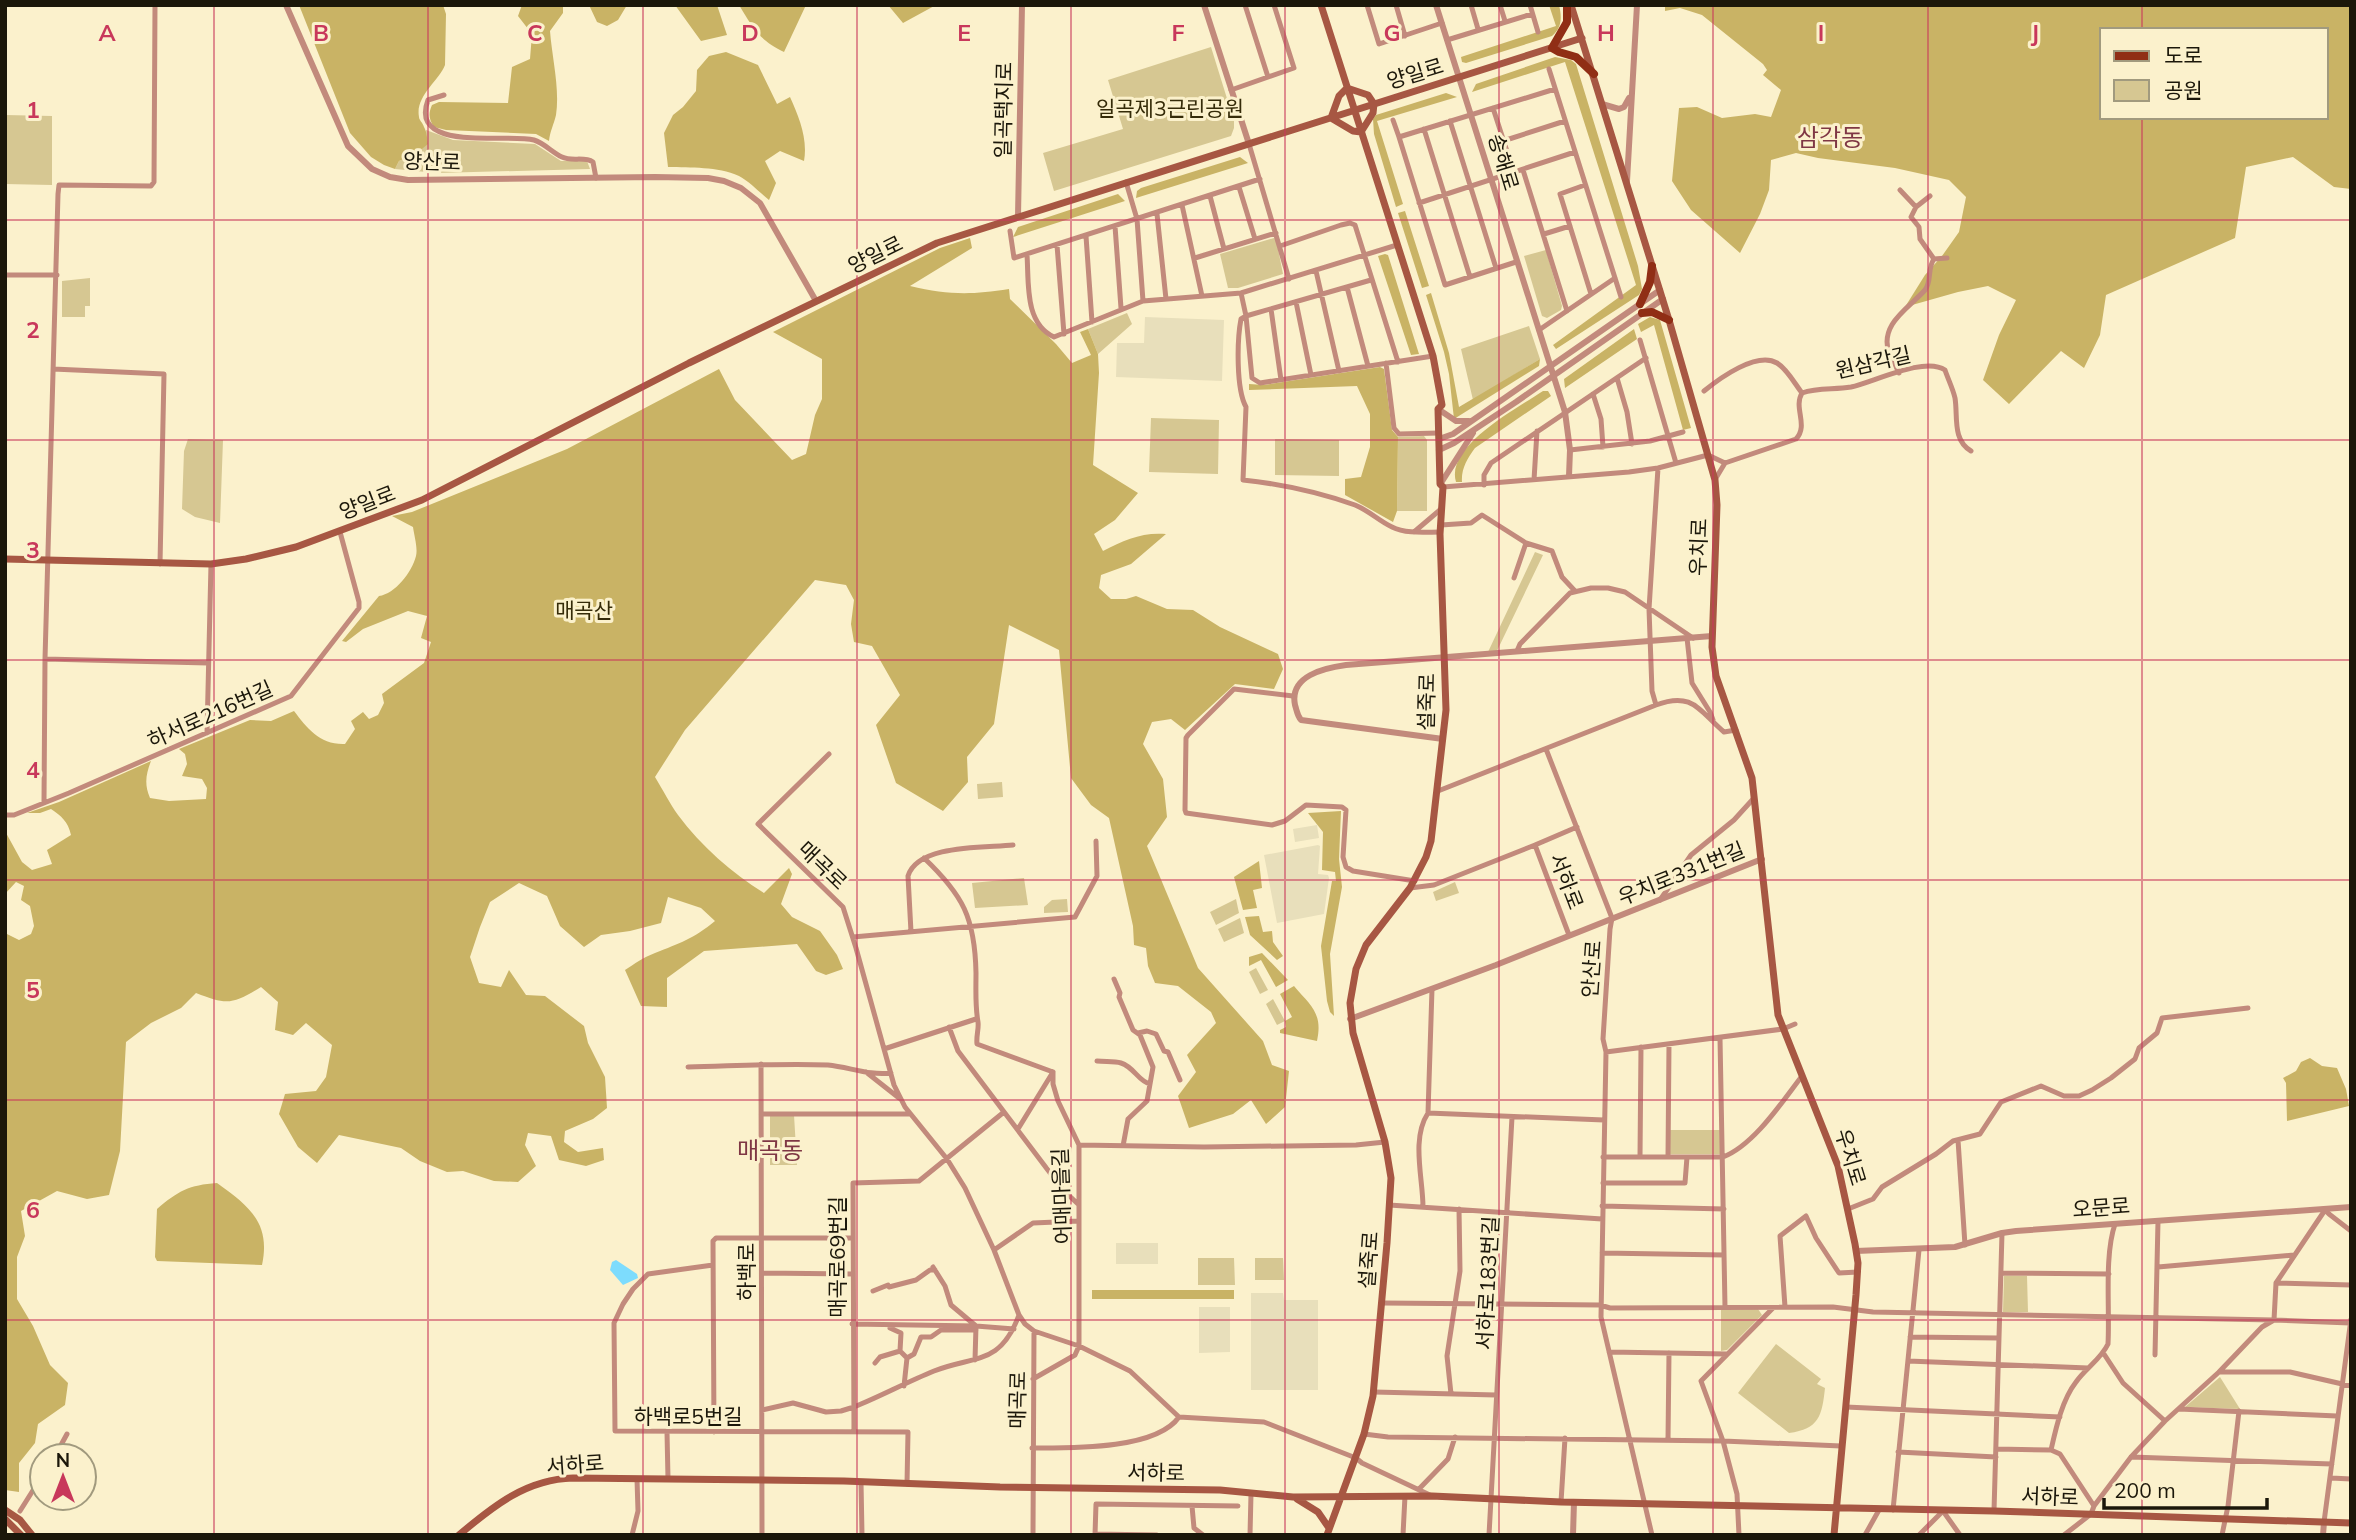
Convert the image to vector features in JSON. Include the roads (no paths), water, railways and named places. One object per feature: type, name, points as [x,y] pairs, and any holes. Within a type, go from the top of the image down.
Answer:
[{"type":"main road","name":"설죽로","points":[[1321,5],[1433,356],[1442,405],[1438,409],[1443,507],[1440,529],[1446,710],[1431,841],[1415,881],[1371,938],[1360,958],[1354,979],[1350,1019],[1385,1142],[1390,1170],[1389,1205],[1374,1392],[1364,1434],[1328,1531]]},
{"type":"main road","points":[[1569,5],[1567,22],[1552,48],[1576,57],[1594,74]]},
{"type":"main road","name":"우치로","points":[[1569,5],[1594,74],[1670,320],[1715,480],[1717,514],[1712,636],[1714,668],[1751,769],[1776,1004],[1783,1029],[1833,1149],[1856,1251],[1858,1272],[1834,1535]]},
{"type":"main road","name":"양일로","points":[[5,559],[211,564],[269,554],[340,532],[422,500],[689,363],[937,243],[1581,38]]},
{"type":"main road","points":[[1347,88],[1368,95],[1374,104],[1373,113],[1362,132],[1353,131],[1331,118],[1339,96],[1347,88]]},
{"type":"main road","points":[[1652,266],[1641,309],[1670,320]]},
{"type":"main road","name":"서하로","points":[[459,1535],[516,1492],[559,1479],[763,1480],[1220,1490],[1293,1497],[1432,1496],[1561,1502],[2226,1518],[2351,1524]]},
{"type":"main road","points":[[1293,1497],[1318,1512],[1328,1531]]},
{"type":"main road","points":[[5,1510],[20,1520],[32,1535]]},
{"type":"main road","points":[[5,1519],[21,1535]]},
{"type":"street","points":[[44,802],[59,185],[151,186],[154,182],[155,5]]},
{"type":"street","name":"양산로","points":[[286,5],[345,140],[354,154],[372,169],[390,177],[408,180],[708,178],[741,188],[755,198],[816,301]]},
{"type":"street","name":"일곡택지로","points":[[1018,216],[1022,5]]},
{"type":"street","points":[[1205,5],[1289,279]]},
{"type":"street","points":[[1245,5],[1268,77]]},
{"type":"street","points":[[1231,90],[1294,68],[1274,5]]},
{"type":"street","points":[[1367,5],[1379,44],[1441,23]]},
{"type":"street","points":[[1396,5],[1405,36]]},
{"type":"street","name":"송해로","points":[[1436,5],[1565,412],[1570,450],[1569,476]]},
{"type":"street","points":[[1471,5],[1478,29]]},
{"type":"street","points":[[1500,5],[1505,21]]},
{"type":"street","points":[[1530,5],[1538,32]]},
{"type":"street","points":[[1627,185],[1637,5]]},
{"type":"street","points":[[1447,40],[1532,14]]},
{"type":"street","points":[[1549,69],[1621,297]]},
{"type":"street","points":[[1399,137],[1555,89]]},
{"type":"street","name":"양산로","points":[[444,95],[428,100],[425,119],[429,128],[443,135],[535,140],[564,158],[588,159],[593,162],[596,178]]},
{"type":"street","points":[[1602,104],[1619,109],[1624,107],[1630,96]]},
{"type":"street","points":[[1493,108],[1514,173]]},
{"type":"street","points":[[1393,120],[1445,285],[1516,262]]},
{"type":"street","points":[[1450,121],[1496,268]]},
{"type":"street","points":[[1503,141],[1565,121]]},
{"type":"street","points":[[1424,130],[1470,277]]},
{"type":"street","points":[[1419,203],[1575,152]]},
{"type":"street","points":[[1523,170],[1567,311]]},
{"type":"street","points":[[1010,231],[1014,258],[1260,179]]},
{"type":"street","points":[[1126,182],[1137,219],[1143,301]]},
{"type":"street","points":[[1585,185],[1560,194],[1591,294]]},
{"type":"street","points":[[1239,187],[1255,239]]},
{"type":"street","points":[[1900,190],[1916,207]]},
{"type":"street","points":[[1210,196],[1224,249]]},
{"type":"street","points":[[1930,196],[1916,207],[1911,217],[1919,227],[1920,239],[1934,259]]},
{"type":"street","points":[[1182,205],[1202,296]]},
{"type":"street","points":[[1157,214],[1166,299]]},
{"type":"street","points":[[1280,246],[1350,223],[1355,225],[1398,362]]},
{"type":"street","points":[[1115,226],[1121,308]]},
{"type":"street","points":[[1544,234],[1570,226]]},
{"type":"street","points":[[1195,258],[1276,233]]},
{"type":"street","points":[[1086,236],[1092,321]]},
{"type":"street","points":[[1057,245],[1064,334]]},
{"type":"street","points":[[1027,255],[1032,316],[1054,337],[1143,301],[1241,293],[1397,245]]},
{"type":"street","points":[[1934,259],[1947,258]]},
{"type":"street","points":[[1899,373],[1890,354],[1888,333],[1898,316],[1927,288],[1931,262],[1934,259]]},
{"type":"street","points":[[1315,271],[1339,371]]},
{"type":"street","points":[[5,275],[57,275]]},
{"type":"street","points":[[1539,330],[1615,278]]},
{"type":"street","points":[[1371,280],[1241,319],[1239,333],[1242,399],[1246,407],[1243,480],[1308,490],[1359,507],[1394,528],[1414,532],[1471,523],[1482,515],[1526,543],[1552,551],[1562,577],[1575,591]]},
{"type":"street","points":[[1347,286],[1368,366]]},
{"type":"street","points":[[1439,450],[1478,427],[1554,374],[1641,309],[1660,290]]},
{"type":"street","points":[[1241,293],[1252,378],[1259,383],[1433,356]]},
{"type":"street","points":[[1386,363],[1395,428],[1399,434],[1453,434],[1551,365],[1641,309],[1663,299]]},
{"type":"street","points":[[1296,302],[1311,375]]},
{"type":"street","points":[[1271,309],[1281,380]]},
{"type":"street","points":[[1640,340],[1676,463]]},
{"type":"street","points":[[1484,485],[1486,468],[1646,358]]},
{"type":"street","points":[[1704,391],[1719,379],[1742,367],[1759,360],[1770,360],[1783,368],[1802,393],[1798,402],[1802,429],[1796,439],[1725,463],[1715,480]]},
{"type":"street","name":"원삼각길","points":[[1802,393],[1850,387],[1932,366],[1945,370],[1955,398],[1959,435],[1965,447],[1971,451]]},
{"type":"street","points":[[53,369],[163,374],[160,564]]},
{"type":"street","points":[[1616,378],[1627,412],[1632,444]]},
{"type":"street","points":[[1593,394],[1601,419],[1603,447]]},
{"type":"street","points":[[1438,409],[1456,421],[1471,421]]},
{"type":"street","points":[[1478,427],[1462,447],[1442,486],[1484,485],[1658,468],[1707,455],[1725,463]]},
{"type":"street","points":[[1534,480],[1537,431]]},
{"type":"street","points":[[1570,450],[1632,444],[1683,432]]},
{"type":"street","points":[[1656,705],[1652,691],[1649,609],[1658,468]]},
{"type":"street","points":[[1414,532],[1443,507]]},
{"type":"street","name":"하서로216번길","points":[[5,815],[14,815],[291,696],[359,608],[340,532]]},
{"type":"street","points":[[1514,578],[1526,543]]},
{"type":"street","points":[[207,733],[211,564]]},
{"type":"street","points":[[1517,651],[1527,636],[1575,591],[1591,588],[1625,592],[1690,638]]},
{"type":"street","points":[[1443,739],[1301,720],[1293,696],[1301,681],[1310,674],[1333,667],[1712,636]]},
{"type":"street","points":[[1690,638],[1692,683],[1713,720]]},
{"type":"street","points":[[46,659],[208,663]]},
{"type":"street","points":[[1293,696],[1234,689],[1185,738],[1186,813],[1272,825],[1285,821],[1306,805],[1342,807],[1346,810],[1343,858],[1346,867],[1353,871],[1415,881]]},
{"type":"street","points":[[1438,791],[1671,700],[1691,704],[1724,732],[1736,730]]},
{"type":"street","name":"안산로","points":[[1546,749],[1612,918],[1603,1038],[1606,1052],[1600,1305],[1644,1504]]},
{"type":"street","name":"매곡로","points":[[829,754],[758,824],[838,901],[845,913],[900,1098],[947,1159],[968,1194],[994,1250],[1019,1315],[1034,1331],[1033,1535]]},
{"type":"street","points":[[1660,900],[1691,855],[1734,820],[1755,797]]},
{"type":"street","name":"서하로","points":[[1569,934],[1535,845],[1577,827]]},
{"type":"street","points":[[853,937],[1075,917],[1097,876],[1096,841]]},
{"type":"street","points":[[911,932],[909,873],[913,866],[924,858],[945,851],[1013,845]]},
{"type":"street","points":[[1410,888],[1434,885],[1535,845]]},
{"type":"street","points":[[924,858],[952,886],[971,926],[976,973],[977,1044],[1053,1072],[1018,1129]]},
{"type":"street","name":"우치로331번길","points":[[1350,1019],[1762,859]]},
{"type":"street","points":[[1114,979],[1133,1030],[1156,1034],[1164,1051],[1168,1052],[1180,1080]]},
{"type":"street","points":[[1423,1207],[1420,1153],[1422,1126],[1428,1113],[1432,989]]},
{"type":"street","points":[[1848,1209],[1873,1199],[1887,1183],[1936,1154],[1953,1140],[1980,1134],[2001,1102],[2041,1086],[2064,1096],[2079,1096],[2111,1078],[2135,1059],[2139,1048],[2157,1033],[2162,1018],[2248,1008]]},
{"type":"street","points":[[884,1049],[976,1019]]},
{"type":"street","points":[[1606,1052],[1783,1029],[1795,1024]]},
{"type":"street","points":[[950,1027],[957,1051],[1063,1190],[1078,1204]]},
{"type":"street","points":[[1123,1146],[1128,1119],[1147,1101],[1153,1067],[1138,1032]]},
{"type":"street","points":[[1720,1038],[1725,1307]]},
{"type":"street","points":[[1668,1157],[1669,1044]]},
{"type":"street","points":[[1640,1157],[1641,1047]]},
{"type":"street","points":[[1097,1061],[1120,1062],[1129,1067],[1144,1083],[1150,1084]]},
{"type":"street","name":"하백로","points":[[761,1064],[762,1535]]},
{"type":"street","name":"매곡로","points":[[688,1066],[830,1065],[866,1072],[891,1073]]},
{"type":"street","name":"매곡로","points":[[866,1072],[900,1098]]},
{"type":"street","name":"어매마을길","points":[[1053,1072],[1058,1101],[1079,1145],[1079,1346]]},
{"type":"street","points":[[1603,1157],[1723,1157],[1742,1149],[1802,1076]]},
{"type":"street","points":[[947,1159],[1004,1112]]},
{"type":"street","points":[[1428,1113],[1604,1120]]},
{"type":"street","points":[[761,1114],[910,1114]]},
{"type":"street","name":"서하로183번길","points":[[1489,1535],[1512,1117]]},
{"type":"street","points":[[1958,1140],[1965,1245]]},
{"type":"street","points":[[1079,1145],[1356,1145],[1385,1142]]},
{"type":"street","points":[[1603,1182],[1685,1183],[1687,1157]]},
{"type":"street","name":"매곡로69번길","points":[[854,1432],[853,1183],[919,1181],[947,1159]]},
{"type":"street","points":[[1389,1205],[1602,1219]]},
{"type":"street","points":[[1602,1206],[1724,1209]]},
{"type":"street","name":"오문로","points":[[1856,1251],[1919,1250],[1965,1245],[2001,1233],[2351,1208]]},
{"type":"street","points":[[1451,1394],[1447,1356],[1460,1264],[1459,1209]]},
{"type":"street","points":[[2274,1320],[2276,1283],[2325,1210],[2351,1231]]},
{"type":"street","points":[[1785,1307],[1780,1236],[1806,1216],[1816,1238],[1839,1273],[1858,1272]]},
{"type":"street","points":[[994,1250],[1033,1223],[1079,1221]]},
{"type":"street","points":[[2155,1355],[2158,1221]]},
{"type":"street","points":[[2051,1450],[2072,1387],[2104,1354],[2108,1344],[2109,1275],[2115,1224]]},
{"type":"street","points":[[1994,1511],[2001,1233]]},
{"type":"street","points":[[714,1432],[715,1239],[853,1238]]},
{"type":"street","points":[[1893,1510],[1919,1250]]},
{"type":"street","points":[[1602,1253],[1724,1255]]},
{"type":"street","points":[[2158,1267],[2294,1255]]},
{"type":"street","name":"하백로5번길","points":[[713,1265],[648,1274],[629,1294],[615,1318],[615,1431],[908,1432],[907,1483]]},
{"type":"street","points":[[873,1291],[916,1280],[934,1268],[945,1286],[951,1305],[976,1328],[975,1360]]},
{"type":"street","points":[[762,1273],[853,1274]]},
{"type":"street","points":[[2001,1273],[2109,1275]]},
{"type":"street","points":[[2276,1283],[2351,1285]]},
{"type":"street","points":[[1382,1303],[1600,1305],[1610,1308],[1785,1307],[2000,1315],[2351,1321],[2323,1535]]},
{"type":"street","points":[[1739,1535],[1739,1505],[1723,1440],[1701,1381],[1773,1308]]},
{"type":"street","points":[[762,1410],[793,1404],[826,1412],[854,1407],[934,1371],[975,1360],[997,1350],[1014,1329],[1019,1315]]},
{"type":"street","points":[[2064,1535],[2091,1514],[2094,1506],[2131,1457],[2165,1421],[2219,1372],[2262,1327],[2274,1320]]},
{"type":"street","points":[[852,1324],[1014,1329]]},
{"type":"street","points":[[890,1328],[901,1333],[900,1351],[907,1358]]},
{"type":"street","points":[[907,1358],[914,1354],[921,1337],[931,1337],[941,1330],[976,1328]]},
{"type":"street","points":[[1034,1331],[1079,1346],[1130,1371],[1179,1417],[1264,1422],[1356,1458],[1432,1496]]},
{"type":"street","points":[[1910,1337],[1999,1338]]},
{"type":"street","points":[[1033,1379],[1075,1354],[1079,1346]]},
{"type":"street","points":[[875,1363],[880,1357],[900,1351]]},
{"type":"street","points":[[1609,1352],[1727,1354]]},
{"type":"street","points":[[1668,1440],[1669,1353]]},
{"type":"street","points":[[2104,1354],[2123,1383],[2165,1421]]},
{"type":"street","points":[[904,1386],[907,1358]]},
{"type":"street","points":[[1908,1361],[2088,1368]]},
{"type":"street","points":[[2219,1372],[2277,1371],[2351,1386]]},
{"type":"street","points":[[1374,1392],[1496,1395]]},
{"type":"street","points":[[1846,1407],[2060,1417]]},
{"type":"street","points":[[2179,1409],[2337,1416]]},
{"type":"street","points":[[2222,1535],[2239,1411]]},
{"type":"street","name":"매곡로","points":[[1032,1448],[1108,1444],[1149,1437],[1169,1428],[1179,1417]]},
{"type":"street","points":[[667,1432],[668,1479]]},
{"type":"street","points":[[63,1442],[67,1434]]},
{"type":"street","points":[[1364,1434],[1723,1440],[1841,1446]]},
{"type":"street","points":[[1419,1489],[1444,1464],[1455,1437]]},
{"type":"street","points":[[1561,1502],[1565,1438]]},
{"type":"street","points":[[1996,1449],[2051,1450],[2060,1454],[2094,1506]]},
{"type":"street","points":[[1898,1452],[1996,1457]]},
{"type":"street","points":[[2131,1457],[2332,1464]]},
{"type":"street","points":[[2331,1478],[2351,1479]]},
{"type":"street","points":[[632,1535],[638,1511],[638,1479]]},
{"type":"street","points":[[861,1482],[862,1535]]},
{"type":"street","points":[[1250,1535],[1251,1494]]},
{"type":"street","points":[[1404,1535],[1405,1496]]},
{"type":"street","points":[[20,1511],[28,1498]]},
{"type":"street","points":[[1573,1535],[1574,1502]]},
{"type":"street","points":[[1157,1535],[1095,1534],[1096,1504],[1238,1506]]},
{"type":"street","points":[[1644,1504],[1652,1535]]},
{"type":"street","points":[[1192,1506],[1194,1528],[1203,1535]]},
{"type":"street","points":[[1866,1535],[1879,1510]]},
{"type":"street","points":[[1919,1535],[1943,1511],[1960,1535]]},
{"type":"water","points":[[616,1260],[637,1274],[638,1278],[623,1285],[610,1270],[612,1262]]},
{"type":"district","name":"삼각동","points":[[1830,137]]},
{"type":"district","name":"매곡동","points":[[770,1150]]},
{"type":"park label","name":"일곡제3근린공원","points":[[1170,108]]},
{"type":"park label","name":"매곡산","points":[[584,610]]}]
